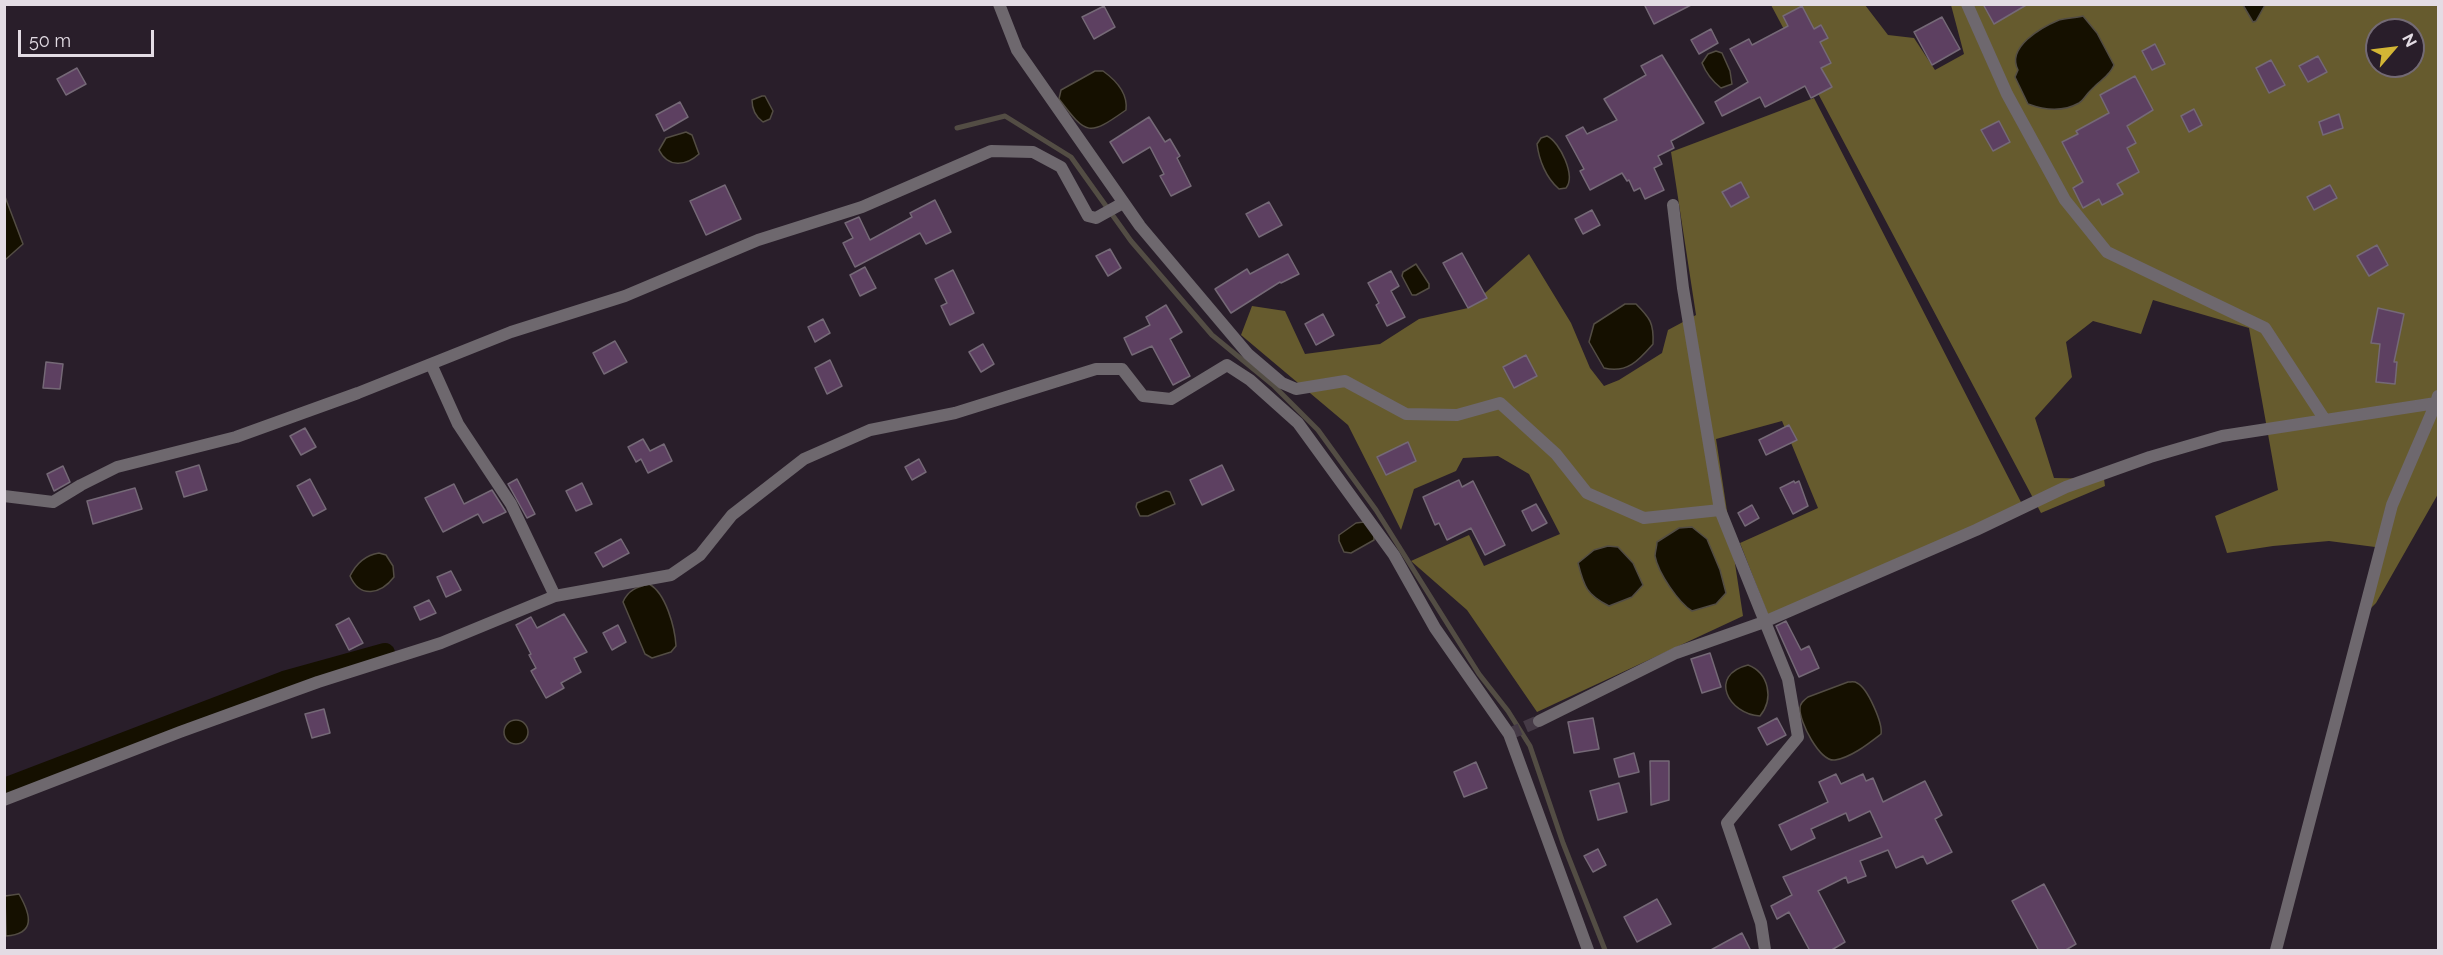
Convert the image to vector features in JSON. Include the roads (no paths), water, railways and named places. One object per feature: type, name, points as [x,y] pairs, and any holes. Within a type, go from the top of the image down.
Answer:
[{"type":"street","points":[[999,4],[1017,50],[1123,203],[1213,315],[1248,354],[1282,383],[1296,389],[1345,381],[1406,414],[1457,415],[1500,403],[1556,454],[1587,493],[1644,518],[1720,510]]},
{"type":"street","points":[[1967,4],[2007,94],[2065,200],[2107,252],[2265,328],[2325,420]]},
{"type":"street","points":[[4,496],[53,502],[117,467],[236,437],[511,332],[626,296],[758,240],[862,207],[991,151],[1033,152],[1061,167],[1088,216],[1096,218],[1123,203]]},
{"type":"street","points":[[1673,205],[1683,288],[1720,510],[1788,679],[1798,737],[1727,823],[1761,923],[1765,951]]},
{"type":"street","points":[[431,364],[458,424],[511,504],[555,596]]},
{"type":"street","points":[[4,800],[318,682],[441,643],[555,596],[670,575],[700,555],[732,515],[804,459],[870,430],[955,413],[1096,369],[1122,369],[1143,396],[1171,399],[1227,365],[1250,380],[1298,423],[1394,555],[1435,628],[1509,734],[1588,951]]},
{"type":"street","points":[[1539,721],[1676,653],[1764,622],[1976,530],[2066,488],[2139,460],[2222,436],[2438,404]]},
{"type":"street","points":[[2276,951],[2392,505],[2438,404]]},
{"type":"waterway","points":[[957,128],[1005,116],[1071,157],[1131,241],[1212,335],[1273,385],[1318,430],[1376,510],[1479,674],[1508,711],[1530,746],[1563,843],[1605,950]]},
{"type":"waterway","points":[[4,788],[284,681],[385,653]]},
{"type":"tunnel","points":[[1509,734],[1539,721]]}]
